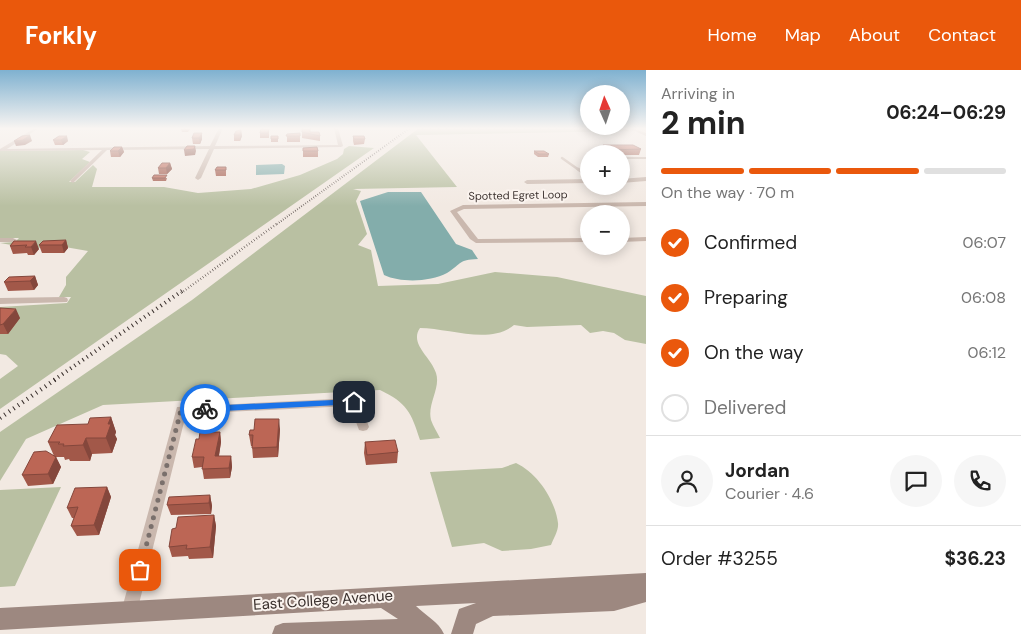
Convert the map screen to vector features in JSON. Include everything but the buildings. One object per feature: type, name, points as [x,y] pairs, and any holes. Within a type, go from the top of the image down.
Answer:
[{"type":"main road","name":"East College Avenue","points":[[0,618],[646,583]]},
{"type":"main road","points":[[462,634],[466,617],[492,606],[614,601],[646,592]]},
{"type":"main road","points":[[383,597],[410,614],[424,628]]},
{"type":"main road","points":[[283,634],[424,628]]},
{"type":"street","points":[[73,180],[100,154]]},
{"type":"street","points":[[198,178],[209,154]]},
{"type":"street","points":[[630,157],[645,155]]},
{"type":"street","points":[[527,182],[580,179]]},
{"type":"street","points":[[630,180],[646,179]]},
{"type":"street","name":"Spotted Egret Loop","points":[[585,205],[646,204]]},
{"type":"street","name":"Spotted Egret Loop","points":[[580,205],[458,207],[453,211],[472,238],[484,243],[580,240]]},
{"type":"street","points":[[630,240],[646,239]]},
{"type":"street","points":[[0,240],[13,240]]},
{"type":"street","points":[[0,301],[64,300]]},
{"type":"street","points":[[129,612],[181,410],[354,402],[363,427]]},
{"type":"lane","points":[[562,158],[580,172]]},
{"type":"green space","points":[[0,154],[87,154],[82,159],[90,162],[69,182],[75,182],[93,165],[97,169],[92,187],[164,187],[198,193],[251,189],[300,175],[337,159],[343,154],[365,154],[0,409],[0,379],[18,366],[6,355],[0,354],[0,307],[67,303],[71,297],[59,297],[66,285],[66,277],[88,251],[65,247],[29,248],[0,243],[15,242],[19,238],[0,238]]},
{"type":"green space","points":[[384,154],[431,154],[457,187],[353,189],[361,191],[356,201],[367,234],[358,245],[371,250],[378,286],[438,284],[495,272],[557,277],[646,296],[646,344],[625,340],[614,333],[603,331],[590,333],[581,325],[527,327],[514,325],[504,331],[481,335],[420,328],[417,340],[436,373],[437,384],[430,414],[440,438],[420,440],[407,409],[396,399],[380,390],[103,405],[26,439],[0,481],[0,432],[192,300]]},
{"type":"green space","points":[[516,463],[524,467],[538,480],[553,505],[558,526],[551,545],[531,549],[502,551],[484,543],[452,547],[430,472],[502,468]]},
{"type":"green space","points":[[61,487],[15,586],[0,587],[0,490]]},
{"type":"water","points":[[282,164],[285,166],[284,174],[256,175],[256,165]]},
{"type":"water","points":[[388,192],[421,192],[456,244],[472,250],[478,259],[463,261],[447,273],[424,280],[391,278],[384,275],[360,201]]},
{"type":"railway","points":[[277,224],[374,154]]},
{"type":"railway","points":[[181,293],[278,223]]},
{"type":"railway","points":[[54,380],[182,291]]},
{"type":"railway","points":[[0,418],[56,379]]},
{"type":"way so far","points":[[140,570],[181,410],[205,409]]},
{"type":"route","points":[[205,409],[354,402]]}]
